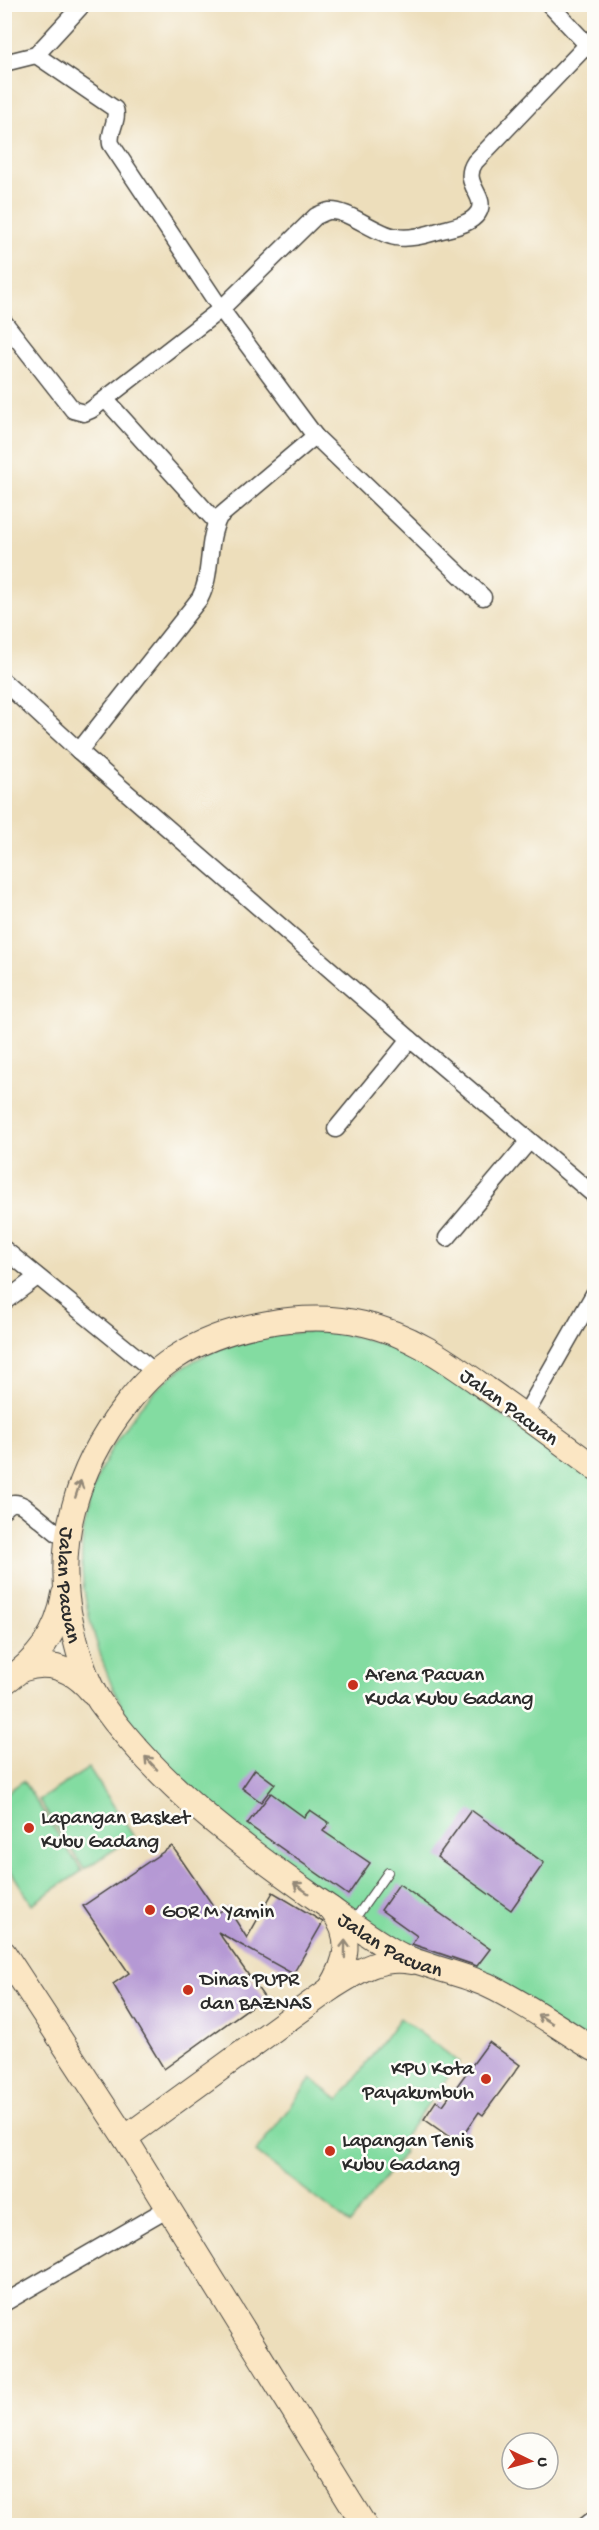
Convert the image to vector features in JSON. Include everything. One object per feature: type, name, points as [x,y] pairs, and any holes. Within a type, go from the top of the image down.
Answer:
[{"type":"street","points":[[4,63],[36,55],[83,4]]},
{"type":"street","points":[[4,322],[73,410],[84,413],[105,400],[221,309],[316,216],[329,211],[343,214],[380,233],[398,238],[418,237],[465,224],[479,211],[481,202],[470,180],[470,170],[475,162],[591,49],[549,4]]},
{"type":"street","points":[[36,55],[114,109],[117,115],[109,138],[111,144],[221,309],[315,436],[483,597]]},
{"type":"street","points":[[105,400],[216,522]]},
{"type":"street","points":[[79,752],[200,598],[206,583],[216,522],[222,513],[315,436]]},
{"type":"street","points":[[4,682],[79,752],[410,1040],[594,1195]]},
{"type":"street","points":[[336,1129],[410,1040]]},
{"type":"street","points":[[447,1238],[529,1141]]},
{"type":"street","points":[[4,1249],[155,1372]]},
{"type":"street","points":[[4,1302],[37,1277]]},
{"type":"street","points":[[525,1415],[594,1294]]},
{"type":"street","name":"Jalan Pacuan","points":[[594,1467],[447,1360],[420,1344],[384,1329],[342,1320],[300,1319],[254,1326],[231,1332],[174,1357],[155,1372],[120,1413],[90,1460],[79,1486],[66,1540],[65,1585],[77,1646],[85,1671],[98,1698],[136,1748],[208,1819],[331,1909],[402,1955],[488,1986],[594,2049]]},
{"type":"street","points":[[4,1509],[17,1502],[66,1540]]},
{"type":"street","points":[[4,1683],[24,1669],[43,1649],[58,1618],[65,1585]]},
{"type":"street","points":[[24,1669],[45,1665],[64,1670],[86,1684],[98,1698]]},
{"type":"street","points":[[330,1989],[344,1961],[346,1947],[340,1921],[331,1909]]},
{"type":"street","points":[[4,1953],[125,2138],[364,2526]]},
{"type":"street","points":[[125,2138],[330,1989],[376,1963],[401,1960],[432,1967]]},
{"type":"street","points":[[4,2303],[168,2208]]},
{"type":"street","points":[[585,2526],[594,2519]]},
{"type":"lane","points":[[352,1923],[388,1872]]},
{"type":"green space","name":"Arena Pacuan Kuda Kubu Gadang","points":[[318,1331],[377,1342],[404,1352],[431,1366],[594,1480],[594,2045],[416,1952],[366,1922],[294,1872],[248,1836],[159,1758],[132,1724],[110,1681],[85,1598],[82,1555],[86,1514],[99,1473],[109,1453],[149,1397],[171,1376],[195,1360],[221,1348],[250,1340]]},
{"type":"green space","name":"Lapangan Basket Kubu Gadang","points":[[89,1768],[134,1837],[84,1869],[39,1800]]},
{"type":"green space","name":"Lapangan Basket Kubu Gadang","points":[[23,1781],[82,1871],[32,1904],[5,1862],[5,1794]]},
{"type":"green space","points":[[400,2018],[459,2062],[398,2145],[405,2151],[350,2224],[256,2152],[311,2079],[339,2100]]},
{"type":"building","points":[[255,1769],[275,1784],[261,1802],[242,1788]]},
{"type":"building","points":[[271,1793],[304,1817],[310,1810],[329,1823],[323,1831],[370,1863],[348,1895],[247,1824]]},
{"type":"building","points":[[471,1810],[544,1863],[511,1910],[437,1857]]},
{"type":"building","points":[[172,1846],[218,1913],[227,1907],[247,1938],[273,1892],[323,1922],[293,1974],[218,1932],[264,1997],[164,2069],[113,1984],[129,1973],[83,1906]]},
{"type":"building","points":[[399,1884],[490,1949],[477,1966],[412,1944],[417,1936],[381,1910]]},
{"type":"building","name":"KPU Kota Payakumbuh","points":[[489,2042],[520,2065],[483,2115],[479,2112],[458,2143],[424,2119],[436,2101],[443,2105]]},
{"type":"place","name":"Arena Pacuan Kuda Kubu Gadang","points":[[353,1685]]},
{"type":"place","name":"Lapangan Basket Kubu Gadang","points":[[29,1828]]},
{"type":"place","name":"GOR M Yamin","points":[[150,1910]]},
{"type":"place","name":"Dinas PUPR dan BAZNAS","points":[[188,1990]]},
{"type":"place","name":"KPU Kota Payakumbuh","points":[[486,2079]]},
{"type":"place","name":"Lapangan Tenis Kubu Gadang","points":[[330,2151]]}]
